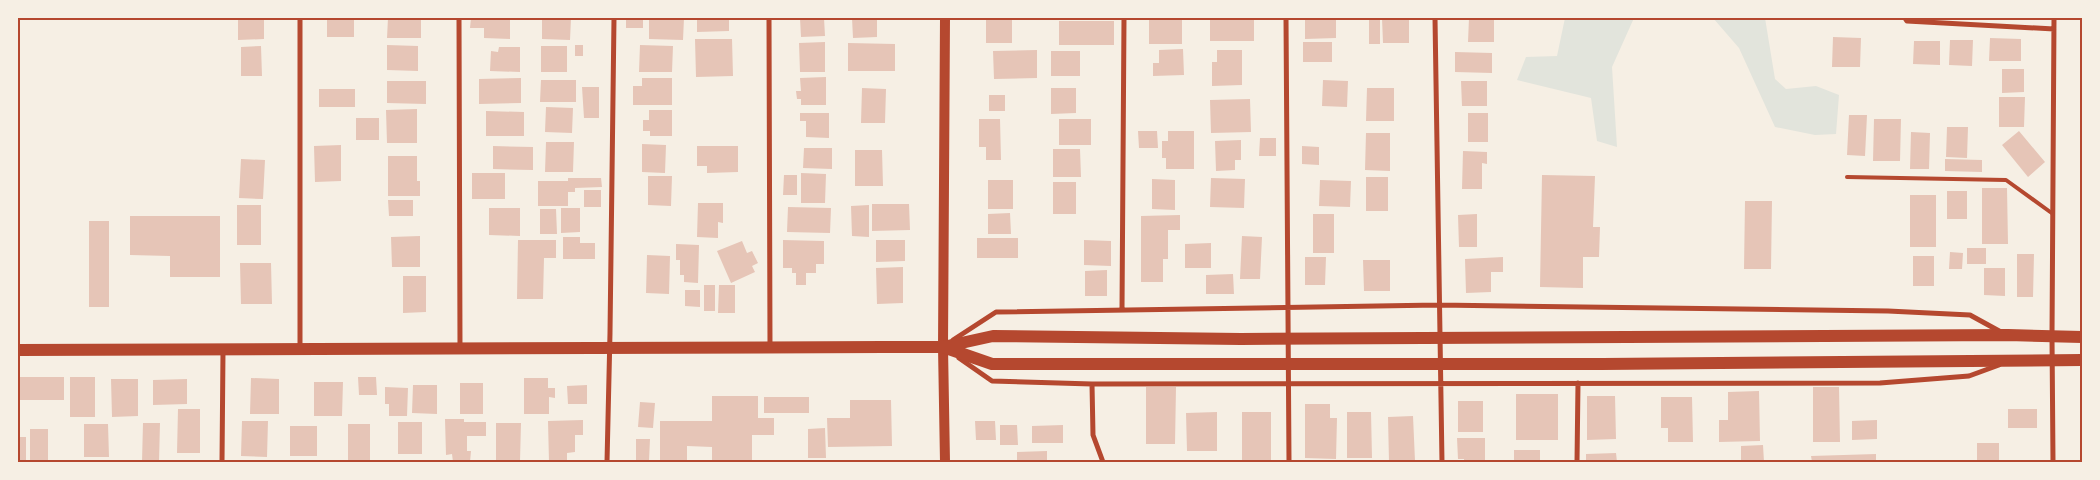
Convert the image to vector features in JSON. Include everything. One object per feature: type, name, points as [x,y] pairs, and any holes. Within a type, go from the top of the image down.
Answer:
[{"type":"main road","points":[[945,18],[943,346],[945,462]]},
{"type":"main road","points":[[18,350],[770,349],[943,346],[992,336],[1240,339],[2082,337]]},
{"type":"main road","points":[[943,346],[992,364],[1602,364],[2082,360]]},
{"type":"street","points":[[300,18],[300,350]]},
{"type":"street","points":[[459,18],[460,349]]},
{"type":"street","points":[[607,462],[614,18]]},
{"type":"street","points":[[769,18],[770,349]]},
{"type":"street","points":[[1122,310],[1124,18]]},
{"type":"street","points":[[1286,18],[1288,462]]},
{"type":"street","points":[[1435,18],[1438,305],[1442,462]]},
{"type":"street","points":[[1905,18],[1907,21],[2054,29]]},
{"type":"street","points":[[2054,18],[2052,337],[2054,462]]},
{"type":"street","points":[[2008,336],[1970,315],[1888,311],[1438,305],[1287,306],[996,312],[943,346],[992,381],[1092,384],[1880,383],[1969,376],[2008,361]]},
{"type":"street","points":[[222,462],[223,350]]},
{"type":"street","points":[[1577,462],[1578,383]]},
{"type":"street","points":[[1092,384],[1093,435],[1103,462]]},
{"type":"lane","points":[[1847,177],[2006,180],[2053,214]]},
{"type":"shaded area","points":[[1565,18],[1634,18],[1612,67],[1617,147],[1597,141],[1591,98],[1517,80],[1526,57],[1557,56]]},
{"type":"shaded area","points":[[1713,18],[1765,18],[1775,79],[1786,89],[1816,86],[1839,95],[1836,134],[1815,135],[1775,127],[1739,48]]},
{"type":"building","points":[[238,18],[264,18],[264,39],[238,40]]},
{"type":"building","points":[[327,18],[354,18],[354,37],[327,37]]},
{"type":"building","points":[[388,18],[421,18],[421,38],[387,38]]},
{"type":"building","points":[[471,18],[510,18],[510,39],[484,38],[484,28],[470,28]]},
{"type":"building","points":[[542,18],[571,18],[570,40],[542,39]]},
{"type":"building","points":[[626,18],[643,18],[643,28],[626,28]]},
{"type":"building","points":[[649,18],[684,18],[683,40],[649,39]]},
{"type":"building","points":[[697,18],[729,18],[729,31],[697,32]]},
{"type":"building","points":[[800,18],[824,18],[825,36],[801,37]]},
{"type":"building","points":[[852,18],[877,18],[877,37],[853,38]]},
{"type":"building","points":[[986,18],[1012,18],[1012,43],[986,43]]},
{"type":"building","points":[[1149,18],[1182,18],[1182,44],[1149,44]]},
{"type":"building","points":[[1210,18],[1254,18],[1254,41],[1210,41]]},
{"type":"building","points":[[1305,18],[1336,18],[1336,38],[1305,39]]},
{"type":"building","points":[[1382,18],[1409,18],[1409,43],[1383,43]]},
{"type":"building","points":[[1469,18],[1494,18],[1494,42],[1468,42]]},
{"type":"building","points":[[1369,19],[1380,19],[1380,44],[1369,44]]},
{"type":"building","points":[[1059,21],[1114,21],[1114,45],[1059,45]]},
{"type":"building","points":[[1833,37],[1861,38],[1860,67],[1832,67]]},
{"type":"building","points":[[1990,38],[2021,39],[2021,61],[1989,61]]},
{"type":"building","points":[[695,39],[732,39],[733,76],[696,77]]},
{"type":"building","points":[[1950,40],[1973,40],[1972,66],[1949,65]]},
{"type":"building","points":[[1914,41],[1940,41],[1940,65],[1913,64]]},
{"type":"building","points":[[825,42],[825,72],[800,72],[799,43]]},
{"type":"building","points":[[1303,42],[1332,42],[1332,62],[1303,62]]},
{"type":"building","points":[[848,43],[895,44],[895,71],[848,71]]},
{"type":"building","points":[[387,45],[418,46],[418,71],[387,70]]},
{"type":"building","points":[[575,45],[583,45],[583,56],[575,56]]},
{"type":"building","points":[[640,45],[673,46],[672,72],[639,72]]},
{"type":"building","points":[[261,46],[262,76],[241,76],[241,47]]},
{"type":"building","points":[[541,46],[567,46],[567,72],[541,72]]},
{"type":"building","points":[[499,47],[520,47],[520,72],[490,71],[491,51],[498,52]]},
{"type":"building","points":[[1183,49],[1184,75],[1153,76],[1153,63],[1159,63],[1159,50]]},
{"type":"building","points":[[1037,50],[1037,78],[994,79],[993,51]]},
{"type":"building","points":[[1217,50],[1242,50],[1242,85],[1212,86],[1212,62],[1217,62]]},
{"type":"building","points":[[1051,51],[1080,51],[1080,76],[1051,76]]},
{"type":"building","points":[[1455,52],[1492,53],[1492,73],[1455,72]]},
{"type":"building","points":[[2002,69],[2024,69],[2024,92],[2002,93]]},
{"type":"building","points":[[826,77],[826,105],[801,105],[801,99],[797,99],[796,91],[801,91],[800,78]]},
{"type":"building","points":[[521,78],[521,103],[479,104],[479,79]]},
{"type":"building","points":[[642,78],[672,78],[672,105],[633,105],[633,86],[642,86]]},
{"type":"building","points":[[541,80],[576,80],[576,102],[540,102]]},
{"type":"building","points":[[1323,80],[1348,81],[1347,107],[1322,106]]},
{"type":"building","points":[[387,81],[426,81],[426,104],[387,103]]},
{"type":"building","points":[[1461,81],[1487,81],[1487,106],[1462,106]]},
{"type":"building","points":[[582,87],[599,87],[599,118],[584,118]]},
{"type":"building","points":[[862,88],[886,89],[885,123],[861,123]]},
{"type":"building","points":[[1051,88],[1076,88],[1076,113],[1051,114]]},
{"type":"building","points":[[1367,88],[1394,88],[1394,121],[1366,121]]},
{"type":"building","points":[[319,89],[355,89],[355,107],[319,107]]},
{"type":"building","points":[[989,95],[1005,95],[1005,111],[989,111]]},
{"type":"building","points":[[1999,97],[2025,97],[2024,127],[1999,127]]},
{"type":"building","points":[[1250,99],[1251,132],[1211,133],[1210,100]]},
{"type":"building","points":[[546,107],[573,108],[572,133],[545,132]]},
{"type":"building","points":[[417,109],[417,143],[387,143],[386,110]]},
{"type":"building","points":[[649,110],[672,110],[672,136],[650,136],[650,131],[643,131],[643,120],[649,120]]},
{"type":"building","points":[[486,111],[524,112],[524,136],[486,136]]},
{"type":"building","points":[[800,113],[829,113],[829,138],[806,137],[806,121],[800,121]]},
{"type":"building","points":[[1468,113],[1488,113],[1488,142],[1468,142]]},
{"type":"building","points":[[1849,115],[1867,115],[1865,156],[1847,155]]},
{"type":"building","points":[[356,118],[379,118],[379,140],[356,140]]},
{"type":"building","points":[[979,119],[1000,119],[1001,160],[986,160],[986,147],[979,147]]},
{"type":"building","points":[[1059,119],[1091,119],[1091,145],[1059,145]]},
{"type":"building","points":[[1874,119],[1901,119],[1900,161],[1873,161]]},
{"type":"building","points":[[1947,127],[1968,127],[1967,158],[1946,157]]},
{"type":"building","points":[[1138,131],[1157,131],[1158,148],[1139,148]]},
{"type":"building","points":[[1168,131],[1194,131],[1194,169],[1166,169],[1166,158],[1162,158],[1162,141],[1168,141]]},
{"type":"building","points":[[2019,131],[2045,162],[2028,177],[2002,145]]},
{"type":"building","points":[[1911,132],[1930,133],[1929,169],[1910,169]]},
{"type":"building","points":[[1366,133],[1390,133],[1390,171],[1365,170]]},
{"type":"building","points":[[1260,138],[1276,138],[1276,156],[1259,156]]},
{"type":"building","points":[[1241,140],[1241,160],[1235,160],[1235,170],[1216,171],[1215,141]]},
{"type":"building","points":[[546,142],[574,142],[573,172],[545,172]]},
{"type":"building","points":[[642,144],[666,145],[665,173],[642,172]]},
{"type":"building","points":[[341,145],[341,181],[315,182],[314,146]]},
{"type":"building","points":[[493,146],[533,147],[533,170],[493,169]]},
{"type":"building","points":[[697,146],[738,146],[738,172],[707,173],[707,166],[697,166]]},
{"type":"building","points":[[1302,146],[1319,147],[1319,165],[1302,164]]},
{"type":"building","points":[[804,148],[832,148],[832,169],[803,168]]},
{"type":"building","points":[[1053,149],[1080,149],[1081,177],[1053,177]]},
{"type":"building","points":[[855,150],[882,150],[883,186],[855,186]]},
{"type":"building","points":[[1463,151],[1487,152],[1487,164],[1482,163],[1482,189],[1462,189]]},
{"type":"building","points":[[388,156],[417,156],[417,181],[420,181],[420,196],[388,196]]},
{"type":"building","points":[[241,159],[265,160],[263,199],[239,198]]},
{"type":"building","points":[[1945,159],[1982,160],[1982,172],[1945,171]]},
{"type":"building","points":[[472,173],[505,173],[505,199],[472,199]]},
{"type":"building","points":[[801,173],[826,174],[825,203],[801,203]]},
{"type":"building","points":[[784,175],[797,175],[797,195],[783,195]]},
{"type":"building","points":[[1542,175],[1595,176],[1593,227],[1600,227],[1599,257],[1583,257],[1583,288],[1540,287]]},
{"type":"building","points":[[648,176],[672,176],[671,206],[648,205]]},
{"type":"building","points":[[1366,177],[1388,177],[1388,211],[1366,211]]},
{"type":"building","points":[[568,178],[601,178],[602,187],[575,188],[575,192],[568,192],[568,206],[538,206],[538,181],[568,181]]},
{"type":"building","points":[[1211,178],[1245,179],[1244,208],[1210,207]]},
{"type":"building","points":[[1152,179],[1175,180],[1175,210],[1152,209]]},
{"type":"building","points":[[988,180],[1013,180],[1013,209],[988,209]]},
{"type":"building","points":[[1320,180],[1351,181],[1350,207],[1319,206]]},
{"type":"building","points":[[1053,182],[1076,182],[1076,214],[1053,214]]},
{"type":"building","points":[[1982,188],[2007,188],[2008,244],[1982,244]]},
{"type":"building","points":[[584,190],[601,190],[601,207],[584,207]]},
{"type":"building","points":[[1947,191],[1967,191],[1967,219],[1947,219]]},
{"type":"building","points":[[1910,195],[1936,195],[1936,247],[1910,247]]},
{"type":"building","points":[[388,200],[413,200],[413,216],[389,216]]},
{"type":"building","points":[[1745,201],[1772,201],[1771,269],[1744,269]]},
{"type":"building","points":[[698,203],[723,203],[723,223],[718,222],[718,238],[697,237]]},
{"type":"building","points":[[872,204],[909,204],[910,230],[872,231]]},
{"type":"building","points":[[237,205],[261,205],[261,245],[237,245]]},
{"type":"building","points":[[869,205],[869,237],[852,236],[851,206]]},
{"type":"building","points":[[788,207],[831,208],[830,233],[787,232]]},
{"type":"building","points":[[489,208],[520,208],[520,236],[489,235]]},
{"type":"building","points":[[561,208],[580,208],[580,232],[561,233]]},
{"type":"building","points":[[540,209],[556,209],[557,234],[540,234]]},
{"type":"building","points":[[1010,213],[1011,234],[988,234],[988,214]]},
{"type":"building","points":[[1313,214],[1334,214],[1334,253],[1313,253]]},
{"type":"building","points":[[1477,214],[1477,247],[1459,247],[1458,215]]},
{"type":"building","points":[[1180,215],[1180,230],[1168,230],[1168,259],[1163,259],[1163,282],[1141,282],[1141,216]]},
{"type":"building","points":[[130,216],[220,216],[220,277],[170,277],[170,256],[130,255]]},
{"type":"building","points":[[89,221],[109,221],[109,307],[89,307]]},
{"type":"building","points":[[2080,222],[2082,222],[2082,261],[2080,261]]},
{"type":"building","points":[[420,236],[420,267],[392,267],[391,237]]},
{"type":"building","points":[[1242,236],[1262,237],[1260,279],[1240,279]]},
{"type":"building","points":[[563,237],[580,237],[580,243],[595,243],[595,259],[563,259]]},
{"type":"building","points":[[977,238],[1018,238],[1018,258],[977,258]]},
{"type":"building","points":[[518,240],[556,240],[556,258],[544,258],[543,299],[517,299]]},
{"type":"building","points":[[783,240],[824,241],[824,264],[816,264],[816,273],[806,273],[806,285],[796,285],[796,273],[792,273],[792,268],[783,268]]},
{"type":"building","points":[[876,240],[905,240],[905,261],[876,262]]},
{"type":"building","points":[[1084,240],[1111,241],[1111,266],[1084,265]]},
{"type":"building","points":[[742,241],[747,253],[752,251],[758,263],[752,266],[755,272],[731,283],[717,251]]},
{"type":"building","points":[[1211,243],[1211,268],[1185,268],[1185,244]]},
{"type":"building","points":[[676,244],[699,245],[698,283],[684,282],[684,275],[680,275],[680,260],[676,260]]},
{"type":"building","points":[[1967,248],[1986,248],[1986,264],[1967,264]]},
{"type":"building","points":[[1950,252],[1963,253],[1962,269],[1949,269]]},
{"type":"building","points":[[2017,254],[2034,254],[2033,297],[2017,297]]},
{"type":"building","points":[[647,255],[670,256],[669,294],[646,293]]},
{"type":"building","points":[[1913,256],[1934,256],[1934,286],[1913,286]]},
{"type":"building","points":[[1305,257],[1326,257],[1325,285],[1305,285]]},
{"type":"building","points":[[1503,257],[1503,272],[1491,272],[1491,292],[1466,293],[1465,259]]},
{"type":"building","points":[[1363,260],[1390,260],[1390,291],[1364,291]]},
{"type":"building","points":[[240,263],[271,263],[272,304],[241,304]]},
{"type":"building","points":[[903,267],[903,303],[877,304],[876,268]]},
{"type":"building","points":[[1984,268],[2005,268],[2005,296],[1984,295]]},
{"type":"building","points":[[1107,270],[1107,296],[1085,296],[1085,271]]},
{"type":"building","points":[[1233,274],[1234,294],[1206,294],[1206,275]]},
{"type":"building","points":[[403,276],[426,276],[426,312],[403,313]]},
{"type":"building","points":[[704,285],[715,285],[715,311],[704,311]]},
{"type":"building","points":[[719,285],[735,285],[735,313],[718,313]]},
{"type":"building","points":[[685,290],[700,290],[700,307],[685,306]]},
{"type":"building","points":[[19,377],[64,377],[64,400],[19,400]]},
{"type":"building","points":[[70,377],[95,377],[95,417],[70,417]]},
{"type":"building","points":[[358,377],[376,377],[377,395],[359,395]]},
{"type":"building","points":[[251,378],[279,379],[279,414],[250,414]]},
{"type":"building","points":[[524,378],[548,378],[548,388],[555,388],[555,398],[549,397],[549,414],[524,414]]},
{"type":"building","points":[[111,379],[138,379],[138,416],[112,417]]},
{"type":"building","points":[[187,379],[187,404],[153,405],[153,380]]},
{"type":"building","points":[[314,382],[343,382],[342,416],[314,416]]},
{"type":"building","points":[[460,383],[483,383],[483,414],[460,414]]},
{"type":"building","points":[[413,385],[437,385],[437,414],[412,413]]},
{"type":"building","points":[[587,385],[587,404],[568,404],[567,386]]},
{"type":"building","points":[[385,387],[408,388],[407,416],[389,416],[389,404],[385,404]]},
{"type":"building","points":[[1146,387],[1176,387],[1175,444],[1146,444]]},
{"type":"building","points":[[1813,387],[1839,387],[1840,442],[1813,442]]},
{"type":"building","points":[[1759,391],[1760,441],[1719,442],[1719,420],[1728,420],[1728,392]]},
{"type":"building","points":[[1516,394],[1558,394],[1558,440],[1516,440]]},
{"type":"building","points":[[712,396],[758,396],[758,418],[774,418],[774,435],[752,435],[752,462],[712,462],[712,447],[687,446],[687,462],[660,462],[660,421],[712,421]]},
{"type":"building","points":[[1587,396],[1615,396],[1616,439],[1587,440]]},
{"type":"building","points":[[764,397],[809,397],[809,413],[764,413]]},
{"type":"building","points":[[1661,397],[1692,397],[1693,442],[1668,442],[1668,428],[1661,428]]},
{"type":"building","points":[[850,400],[891,400],[892,446],[828,447],[827,418],[850,418]]},
{"type":"building","points":[[1458,401],[1483,401],[1483,432],[1458,432]]},
{"type":"building","points":[[640,402],[655,403],[653,428],[638,427]]},
{"type":"building","points":[[1305,404],[1330,404],[1330,418],[1337,418],[1336,459],[1305,458]]},
{"type":"building","points":[[178,409],[200,409],[200,453],[177,453]]},
{"type":"building","points":[[2008,409],[2037,409],[2037,428],[2008,428]]},
{"type":"building","points":[[1217,412],[1217,451],[1187,451],[1186,413]]},
{"type":"building","points":[[1242,412],[1271,412],[1271,460],[1242,460]]},
{"type":"building","points":[[1347,412],[1371,412],[1372,458],[1347,458]]},
{"type":"building","points":[[1413,416],[1415,461],[1389,462],[1388,417]]},
{"type":"building","points":[[445,419],[464,419],[464,422],[486,422],[486,436],[467,436],[467,451],[471,451],[470,462],[453,462],[452,454],[446,455]]},
{"type":"building","points":[[583,420],[583,435],[575,435],[575,452],[567,453],[567,462],[549,462],[548,421]]},
{"type":"building","points":[[1877,420],[1877,439],[1852,440],[1852,421]]},
{"type":"building","points":[[242,421],[268,421],[267,457],[241,456]]},
{"type":"building","points":[[975,421],[995,421],[996,440],[976,440]]},
{"type":"building","points":[[398,422],[422,422],[422,454],[398,454]]},
{"type":"building","points":[[143,423],[160,423],[159,462],[142,462]]},
{"type":"building","points":[[496,423],[521,423],[520,461],[496,461]]},
{"type":"building","points":[[84,424],[108,424],[109,457],[84,457]]},
{"type":"building","points":[[348,424],[370,424],[370,462],[348,462]]},
{"type":"building","points":[[1000,425],[1017,425],[1018,445],[1000,445]]},
{"type":"building","points":[[1063,425],[1063,443],[1032,443],[1032,426]]},
{"type":"building","points":[[290,426],[317,426],[317,456],[290,456]]},
{"type":"building","points":[[825,428],[826,458],[808,458],[808,429]]},
{"type":"building","points":[[30,429],[48,429],[48,462],[30,462]]},
{"type":"building","points":[[18,437],[26,437],[26,462],[18,462]]},
{"type":"building","points":[[1457,438],[1485,438],[1485,462],[1464,462],[1464,459],[1458,459]]},
{"type":"building","points":[[636,439],[650,439],[649,461],[636,461]]},
{"type":"building","points":[[1977,443],[1999,443],[1999,462],[1977,462]]},
{"type":"building","points":[[1763,445],[1764,462],[1741,462],[1741,446]]},
{"type":"building","points":[[1514,450],[1540,450],[1540,462],[1514,462]]},
{"type":"building","points":[[1047,451],[1047,462],[1017,462],[1017,452]]},
{"type":"building","points":[[1616,453],[1617,462],[1586,462],[1586,454]]},
{"type":"building","points":[[1876,454],[1876,462],[1812,462],[1811,456]]}]
